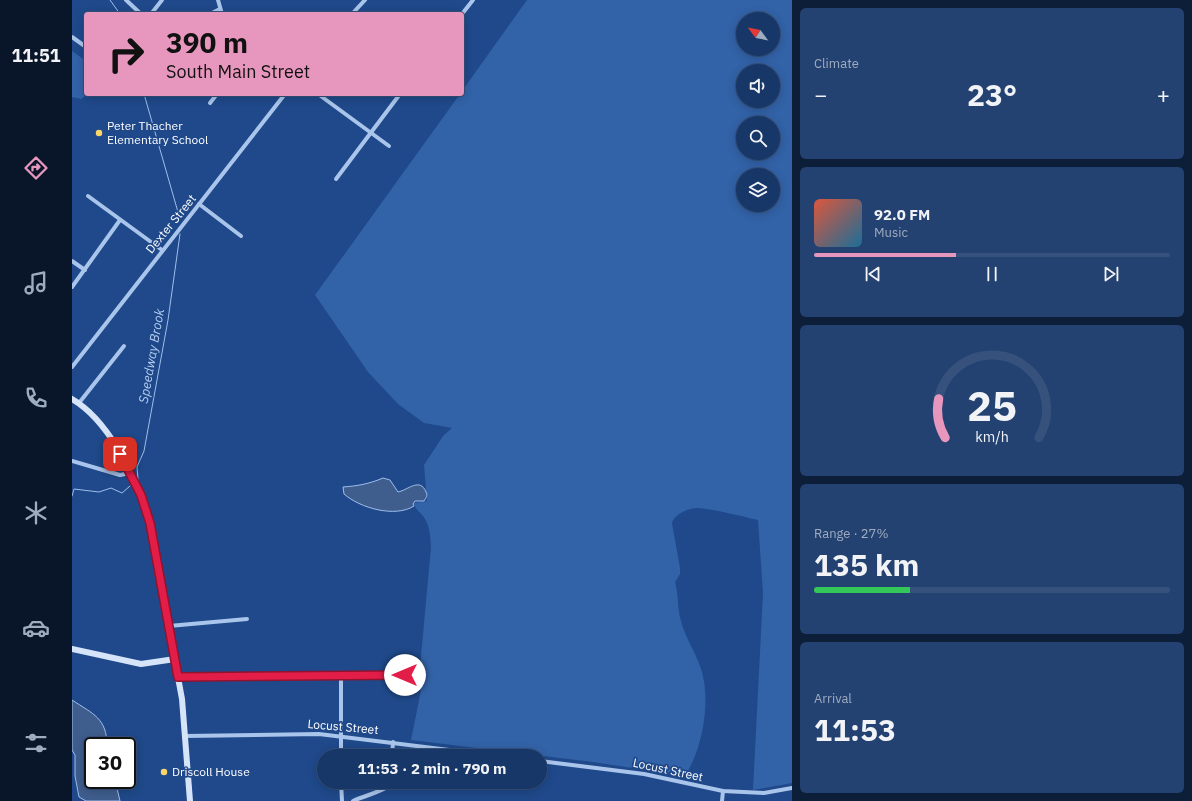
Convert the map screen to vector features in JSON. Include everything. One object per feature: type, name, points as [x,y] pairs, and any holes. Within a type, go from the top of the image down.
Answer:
[{"type":"main road","points":[[72,399],[79,403],[99,422],[130,473],[141,495],[150,523],[178,677],[185,736],[190,801]]},
{"type":"main road","points":[[72,649],[141,664],[175,659]]},
{"type":"street","points":[[126,0],[139,12]]},
{"type":"street","points":[[153,12],[162,0]]},
{"type":"street","points":[[218,0],[221,12]]},
{"type":"street","points":[[354,12],[365,0]]},
{"type":"street","points":[[464,12],[473,0]]},
{"type":"street","points":[[214,12],[220,9]]},
{"type":"street","points":[[72,37],[84,46]]},
{"type":"street","points":[[210,103],[215,96]]},
{"type":"street","name":"Dexter Street","points":[[72,367],[283,96]]},
{"type":"street","points":[[321,96],[372,132],[389,146]]},
{"type":"street","points":[[336,180],[399,96]]},
{"type":"street","points":[[88,196],[162,250]]},
{"type":"street","points":[[200,204],[242,236]]},
{"type":"street","points":[[72,287],[120,220]]},
{"type":"street","points":[[72,260],[85,270]]},
{"type":"street","points":[[79,403],[124,346]]},
{"type":"street","points":[[72,461],[120,475],[130,473]]},
{"type":"street","points":[[169,626],[247,619]]},
{"type":"street","points":[[178,677],[405,675]]},
{"type":"street","points":[[341,676],[341,749]]},
{"type":"street","name":"Locust Street","points":[[185,736],[304,734],[341,736],[445,749]]},
{"type":"street","points":[[392,742],[392,749]]},
{"type":"street","name":"Locust Street","points":[[547,763],[644,774],[723,791],[764,793],[792,788]]},
{"type":"street","points":[[341,789],[342,801]]},
{"type":"street","points":[[353,801],[367,794],[387,789]]},
{"type":"street","points":[[722,801],[723,791]]},
{"type":"street","points":[[367,794],[368,801]]},
{"type":"shaded area","points":[[527,0],[792,0],[792,783],[753,790],[763,593],[758,520],[719,511],[697,508],[693,508],[678,515],[672,523],[680,568],[680,574],[675,582],[680,616],[685,633],[700,666],[704,679],[705,693],[704,722],[701,737],[697,752],[685,776],[547,756],[547,749],[485,749],[411,740],[421,690],[403,686],[405,679],[419,678],[431,547],[427,523],[414,503],[427,501],[424,465],[443,436],[452,428],[424,423],[398,404],[368,372],[315,295],[459,96],[464,96],[464,88]]},
{"type":"shaded area","points":[[72,51],[84,60],[85,96],[81,99],[72,97]]},
{"type":"shaded area","points":[[383,478],[390,480],[398,492],[420,485],[427,493],[426,498],[424,501],[415,501],[413,504],[414,506],[406,510],[388,511],[368,507],[344,494],[343,487],[373,482]]},
{"type":"shaded area","points":[[72,700],[97,718],[104,729],[106,737],[84,737],[84,789],[117,789],[120,801],[86,801],[79,797],[75,776],[75,755],[72,750]]},
{"type":"waterway","name":"Speedway Brook","points":[[110,0],[119,12]]},
{"type":"waterway","name":"Speedway Brook","points":[[145,96],[180,219]]},
{"type":"waterway","name":"Speedway Brook","points":[[138,479],[137,467],[144,451],[168,320],[180,234]]},
{"type":"waterway","name":"Speedway Brook","points":[[72,496],[74,489],[99,492],[111,488],[122,493],[130,486]]},
{"type":"place","name":"Peter Thacher Elementary School","points":[[99,133]]},
{"type":"place","name":"Driscoll House","points":[[164,772]]},
{"type":"route","points":[[120,454],[141,495],[150,523],[178,677],[405,675]]}]
